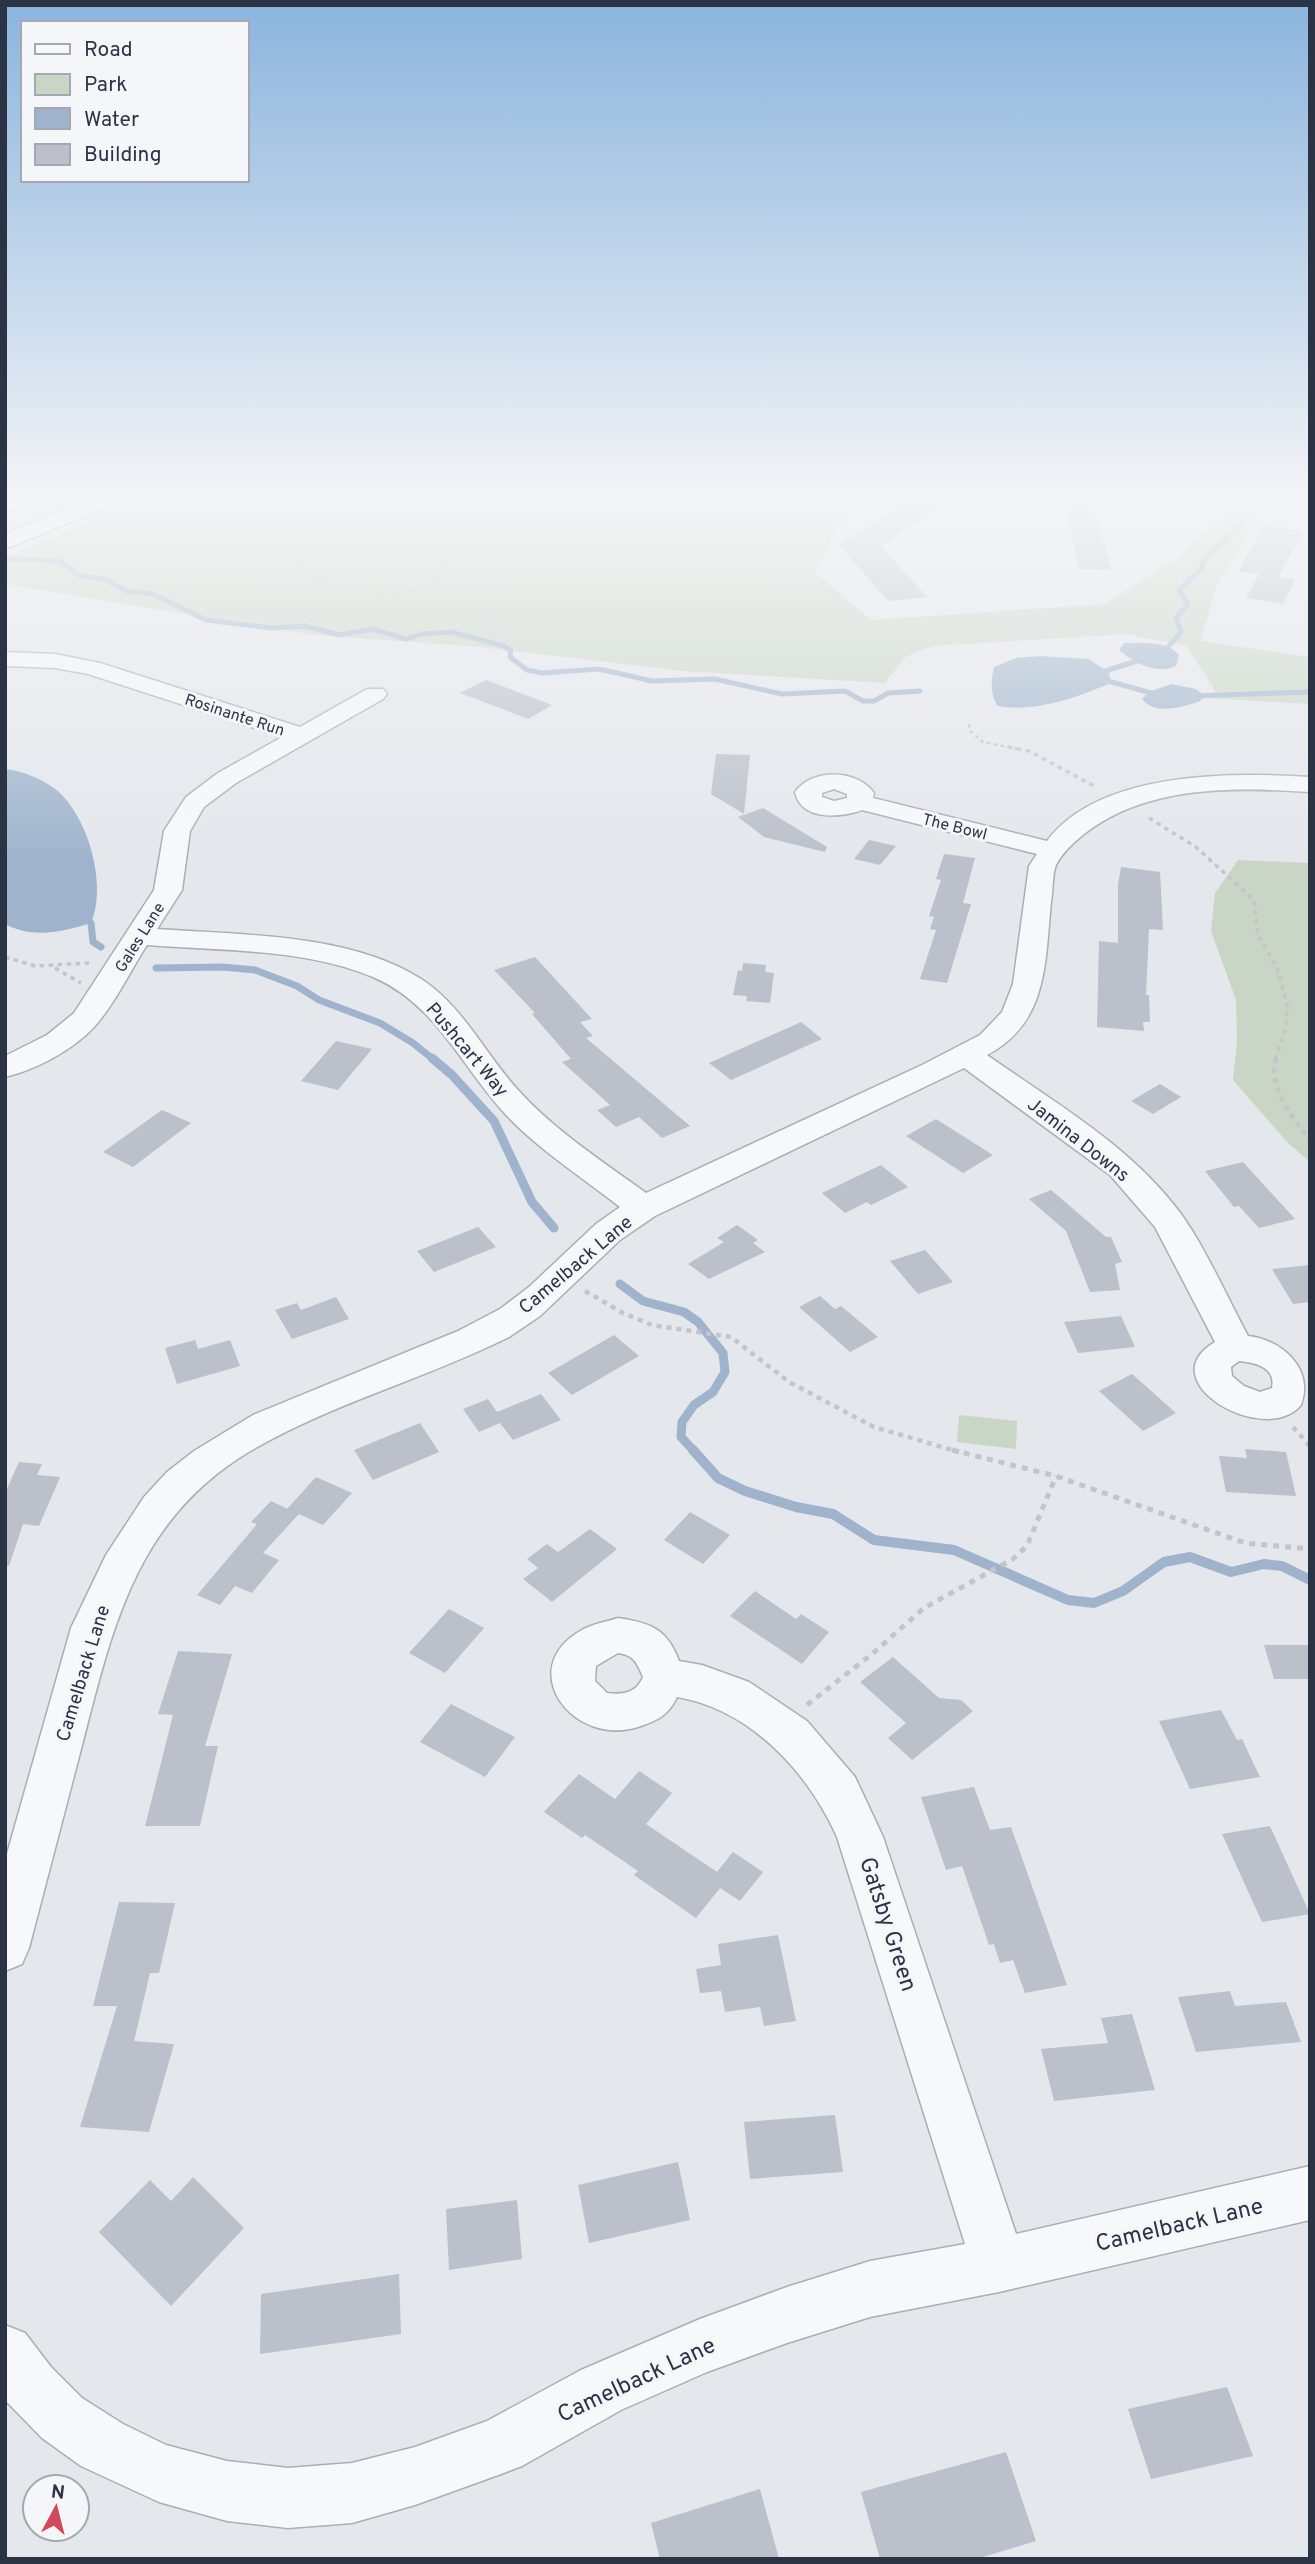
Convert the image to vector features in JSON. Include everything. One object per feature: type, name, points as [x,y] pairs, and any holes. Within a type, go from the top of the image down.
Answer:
[{"type":"street","name":"Rosinante Run","points":[[5,659],[55,661],[92,668],[301,736]]},
{"type":"street","name":"Gales Lane","points":[[5,1068],[75,1030],[133,948],[168,890],[177,831],[184,816],[210,789],[375,694]]},
{"type":"street","name":"Camelback Lane","points":[[5,1948],[92,1628],[113,1579],[159,1507],[194,1474],[231,1446],[311,1404],[497,1328],[559,1280],[610,1230],[643,1208],[991,1041],[1016,1015],[1023,1002],[1028,984],[1040,876],[1051,850],[1082,822],[1123,802],[1162,791],[1216,783],[1279,782],[1310,785]]},
{"type":"street","name":"The Bowl","points":[[859,802],[1051,850]]},
{"type":"street","name":"Pushcart Way","points":[[133,948],[309,952],[382,970],[410,984],[438,1008],[508,1098],[534,1124],[643,1208]]},
{"type":"street","name":"Jamina Downs","points":[[966,1055],[1122,1168],[1170,1222],[1236,1348]]},
{"type":"street","name":"Gatsby Green","points":[[664,1677],[702,1683],[734,1695],[791,1734],[839,1791],[860,1837],[999,2265]]},
{"type":"street","name":"Camelback Lane","points":[[5,2353],[31,2388],[62,2418],[102,2445],[159,2473],[227,2491],[288,2498],[352,2493],[415,2476],[501,2445],[601,2390],[700,2347],[787,2315],[870,2289],[999,2265],[1310,2193]]},
{"type":"path","points":[[969,724],[970,731],[983,742],[1029,751],[1123,802],[1196,847],[1254,900],[1256,930],[1285,988],[1289,1014],[1286,1033],[1276,1055],[1276,1084],[1293,1118],[1310,1140]]},
{"type":"path","points":[[5,957],[15,962],[54,967],[133,948]]},
{"type":"path","points":[[559,1280],[652,1325],[732,1337],[789,1382],[874,1427],[918,1443],[1056,1476],[1245,1542],[1310,1549]]},
{"type":"path","points":[[791,1734],[807,1704],[872,1654],[924,1608],[1013,1559],[1027,1546],[1056,1476]]},
{"type":"green space","points":[[221,620],[1207,620],[1201,641],[1310,657],[1310,704],[1219,699],[1186,646],[1126,634],[933,646],[905,657],[885,683],[683,671],[479,647],[314,635]]},
{"type":"green space","points":[[1238,860],[1310,863],[1310,1162],[1287,1142],[1233,1080],[1237,1041],[1236,1000],[1211,931],[1215,893]]},
{"type":"green space","points":[[959,1415],[1017,1421],[1016,1449],[957,1442]]},
{"type":"water","points":[[1124,643],[1153,643],[1168,647],[1179,655],[1176,666],[1161,669],[1139,663],[1119,650]]},
{"type":"water","points":[[1040,656],[1088,659],[1109,672],[1111,683],[1041,705],[1012,708],[998,706],[992,687],[994,667],[1016,658]]},
{"type":"water","points":[[1171,684],[1196,689],[1204,695],[1200,701],[1170,709],[1154,707],[1142,699],[1149,692]]},
{"type":"water","points":[[5,769],[27,774],[59,792],[79,819],[87,836],[96,872],[97,890],[91,923],[37,933],[5,924]]},
{"type":"building","points":[[486,680],[552,705],[528,719],[460,693]]},
{"type":"building","points":[[716,754],[750,755],[744,814],[711,794]]},
{"type":"building","points":[[763,808],[827,847],[825,852],[764,837],[738,817]]},
{"type":"building","points":[[869,840],[896,846],[880,865],[854,859]]},
{"type":"building","points":[[944,854],[975,858],[963,903],[971,904],[947,983],[920,979],[936,930],[930,929],[934,917],[929,916],[941,880],[936,879]]},
{"type":"building","points":[[1121,867],[1160,872],[1163,930],[1149,929],[1146,995],[1149,995],[1150,1022],[1143,1022],[1144,1031],[1097,1027],[1099,941],[1118,943],[1118,885]]},
{"type":"building","points":[[535,957],[592,1019],[580,1022],[593,1036],[586,1038],[690,1126],[662,1138],[639,1117],[616,1127],[597,1110],[610,1105],[562,1062],[571,1059],[532,1014],[535,1013],[494,970]]},
{"type":"building","points":[[743,963],[766,965],[765,972],[774,973],[770,1003],[746,1001],[747,996],[733,995],[738,970],[742,971]]},
{"type":"building","points":[[801,1022],[822,1039],[731,1080],[709,1063]]},
{"type":"building","points":[[336,1041],[372,1049],[338,1090],[301,1081]]},
{"type":"building","points":[[1160,1084],[1181,1097],[1153,1114],[1131,1101]]},
{"type":"building","points":[[162,1110],[191,1123],[133,1167],[103,1152]]},
{"type":"building","points":[[936,1119],[993,1155],[963,1173],[906,1136]]},
{"type":"building","points":[[1243,1162],[1295,1219],[1259,1228],[1239,1206],[1234,1207],[1205,1171]]},
{"type":"building","points":[[881,1165],[908,1187],[871,1205],[867,1202],[845,1213],[822,1193]]},
{"type":"building","points":[[1051,1190],[1106,1237],[1111,1237],[1122,1262],[1115,1264],[1120,1290],[1090,1292],[1066,1231],[1029,1199]]},
{"type":"building","points":[[737,1225],[758,1240],[753,1243],[765,1252],[709,1279],[688,1264],[724,1242],[717,1238]]},
{"type":"building","points":[[478,1227],[496,1247],[434,1272],[417,1251]]},
{"type":"building","points":[[925,1250],[953,1282],[918,1294],[890,1261]]},
{"type":"building","points":[[1310,1265],[1310,1302],[1293,1304],[1272,1269]]},
{"type":"building","points":[[820,1296],[835,1309],[841,1306],[878,1337],[850,1352],[799,1307]]},
{"type":"building","points":[[336,1297],[349,1319],[292,1339],[275,1310],[297,1303],[301,1310]]},
{"type":"building","points":[[1121,1316],[1135,1347],[1078,1353],[1064,1322]]},
{"type":"building","points":[[614,1335],[639,1356],[572,1395],[548,1373]]},
{"type":"building","points":[[195,1340],[198,1349],[230,1340],[240,1366],[177,1384],[165,1348]]},
{"type":"building","points":[[1132,1374],[1176,1413],[1143,1431],[1099,1391]]},
{"type":"building","points":[[541,1394],[561,1420],[513,1440],[500,1423],[479,1432],[463,1409],[488,1399],[497,1412]]},
{"type":"building","points":[[420,1423],[439,1452],[373,1480],[354,1450]]},
{"type":"building","points":[[1245,1449],[1286,1452],[1296,1496],[1226,1492],[1219,1456],[1247,1458]]},
{"type":"building","points":[[19,1462],[42,1464],[37,1475],[60,1477],[39,1526],[23,1524],[9,1566],[5,1566],[5,1493]]},
{"type":"building","points":[[316,1477],[352,1493],[323,1525],[299,1514],[263,1553],[279,1560],[252,1593],[235,1586],[220,1605],[197,1595],[257,1524],[251,1522],[271,1501],[287,1509]]},
{"type":"building","points":[[690,1512],[730,1535],[703,1564],[664,1540]]},
{"type":"building","points":[[590,1529],[617,1549],[552,1602],[523,1579],[538,1568],[527,1559],[547,1544],[558,1552]]},
{"type":"building","points":[[755,1591],[796,1619],[801,1614],[829,1632],[802,1664],[730,1616]]},
{"type":"building","points":[[449,1609],[484,1628],[445,1673],[409,1653]]},
{"type":"building","points":[[1264,1645],[1310,1645],[1310,1679],[1274,1679]]},
{"type":"building","points":[[178,1651],[232,1654],[205,1746],[218,1746],[200,1826],[145,1826],[173,1715],[158,1714]]},
{"type":"building","points":[[893,1657],[939,1698],[961,1700],[973,1711],[912,1760],[888,1738],[906,1723],[860,1682]]},
{"type":"building","points":[[451,1704],[515,1737],[485,1777],[420,1742]]},
{"type":"building","points":[[1221,1710],[1237,1740],[1242,1739],[1260,1777],[1190,1789],[1159,1721]]},
{"type":"building","points":[[639,1771],[672,1793],[646,1824],[717,1872],[733,1852],[763,1872],[740,1901],[720,1888],[696,1918],[634,1875],[638,1871],[585,1835],[582,1838],[544,1812],[579,1774],[615,1799]]},
{"type":"building","points":[[974,1787],[990,1830],[1011,1827],[1067,1985],[1025,1993],[1013,1960],[1000,1963],[994,1944],[989,1945],[962,1866],[946,1870],[921,1797]]},
{"type":"building","points":[[1270,1826],[1310,1914],[1262,1922],[1222,1834]]},
{"type":"building","points":[[119,1902],[175,1903],[159,1973],[150,1973],[134,2041],[174,2044],[149,2132],[80,2127],[117,2006],[93,2006]]},
{"type":"building","points":[[778,1935],[796,2021],[764,2026],[760,2007],[725,2012],[721,1991],[700,1993],[696,1969],[721,1965],[718,1944]]},
{"type":"building","points":[[1230,1991],[1235,2006],[1286,2002],[1301,2042],[1196,2052],[1178,1997]]},
{"type":"building","points":[[1132,2014],[1155,2090],[1054,2101],[1041,2049],[1108,2043],[1101,2018]]},
{"type":"building","points":[[835,2115],[843,2172],[750,2179],[744,2122]]},
{"type":"building","points":[[678,2162],[690,2220],[589,2243],[578,2185]]},
{"type":"building","points":[[193,2177],[244,2228],[171,2306],[99,2232],[150,2180],[171,2201]]},
{"type":"building","points":[[517,2200],[522,2259],[449,2270],[446,2209]]},
{"type":"building","points":[[399,2274],[401,2334],[260,2354],[261,2294]]},
{"type":"building","points":[[1227,2387],[1253,2456],[1151,2479],[1128,2409]]},
{"type":"building","points":[[1006,2452],[1036,2541],[976,2559],[880,2559],[861,2492]]},
{"type":"building","points":[[760,2489],[779,2559],[660,2559],[651,2523]]},
{"type":"waterway","points":[[205,620],[271,628],[305,626],[340,635],[372,629],[406,639],[421,634],[451,632],[504,646],[511,651],[510,657],[527,670],[542,673],[599,669],[652,681],[715,679],[782,694],[845,691],[863,701],[874,701],[888,693],[920,691]]},
{"type":"waterway","points":[[1159,652],[1168,647],[1181,632],[1177,620]]},
{"type":"waterway","points":[[1096,674],[1146,658]]},
{"type":"waterway","points":[[1101,679],[1158,695]]},
{"type":"waterway","points":[[1193,696],[1310,692]]},
{"type":"waterway","points":[[82,915],[91,923],[93,942],[101,947]]},
{"type":"waterway","points":[[156,968],[223,967],[255,970],[297,986],[319,1000],[380,1023],[413,1043],[434,1060]]},
{"type":"waterway","points":[[432,1058],[452,1075],[494,1121],[532,1202],[554,1228]]},
{"type":"waterway","points":[[620,1284],[643,1301],[684,1312],[698,1322],[723,1353],[725,1372],[713,1392],[694,1405],[682,1422],[681,1437],[695,1452]]},
{"type":"waterway","points":[[693,1450],[718,1478],[745,1491],[796,1507],[833,1514],[874,1540],[954,1550],[1068,1600],[1094,1603],[1123,1591],[1164,1562],[1190,1557],[1231,1572],[1264,1564],[1282,1566],[1310,1580]]}]
